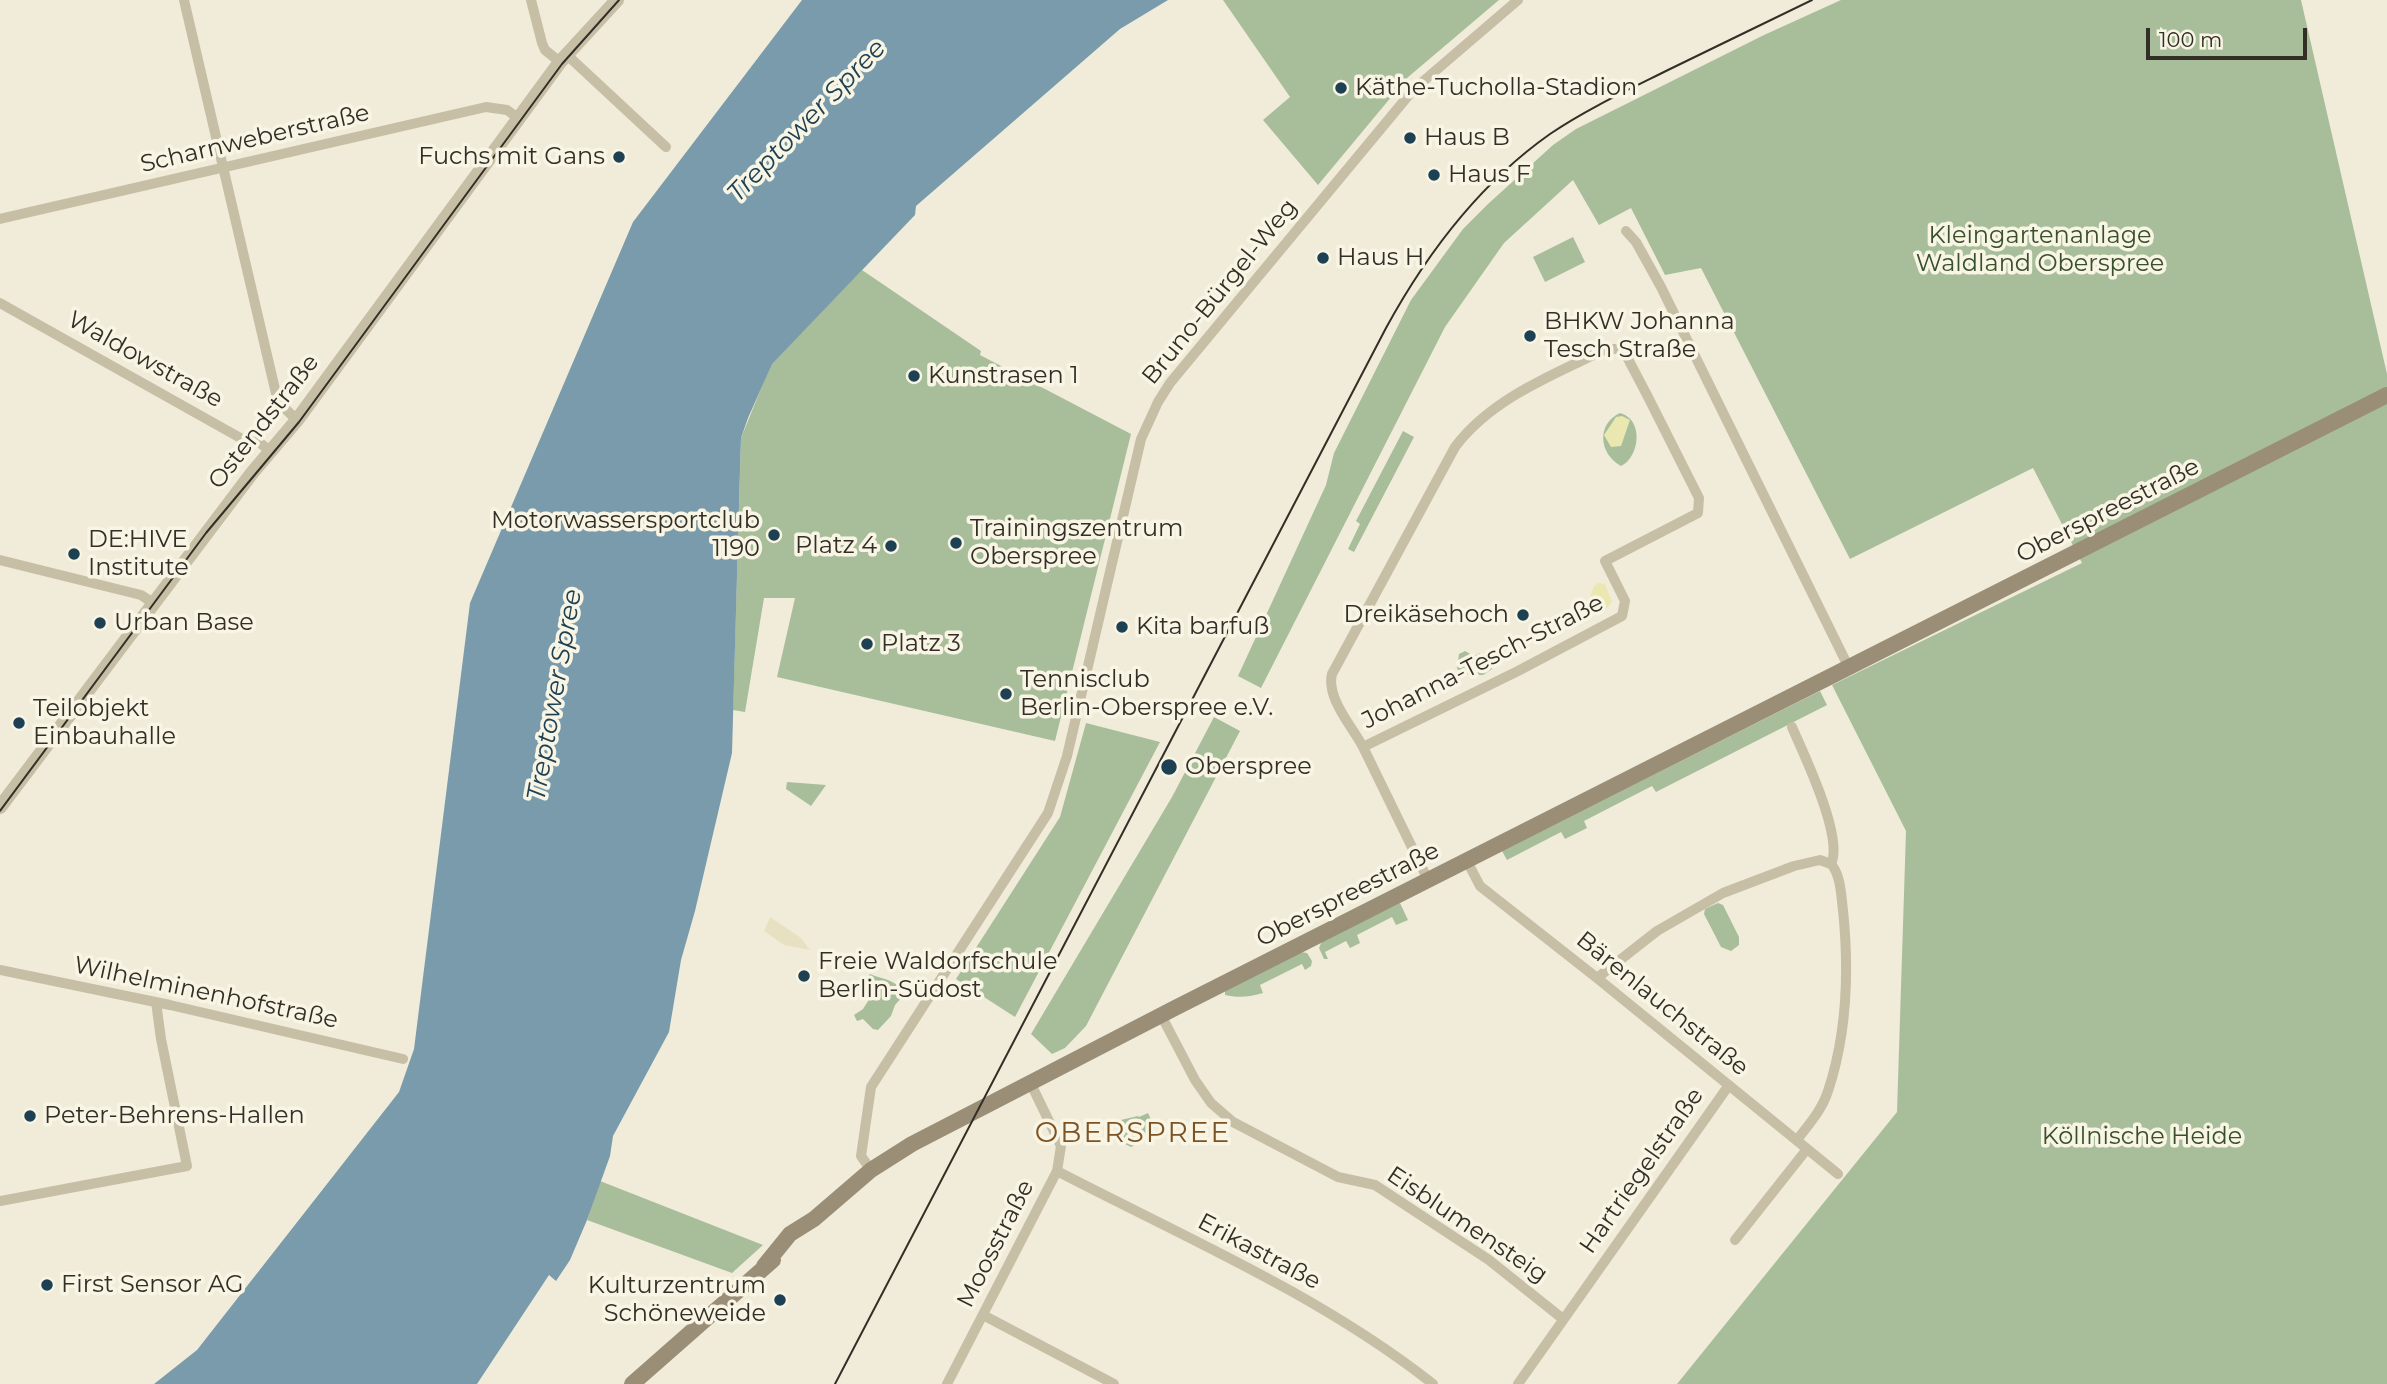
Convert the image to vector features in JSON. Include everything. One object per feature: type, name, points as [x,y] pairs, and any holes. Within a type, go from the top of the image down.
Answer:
[{"type":"main road","name":"Oberspreestraße","points":[[632,1384],[764,1266],[797,1242],[814,1219],[871,1170],[903,1149],[1161,1015],[2387,395]]},
{"type":"street","points":[[184,0],[278,402],[297,420]]},
{"type":"street","points":[[531,0],[545,50],[563,58],[666,146]]},
{"type":"street","name":"Ostendstraße","points":[[0,807],[153,603],[297,420],[563,58],[617,0]]},
{"type":"street","name":"Bruno-Bürgel-Weg","points":[[871,1170],[861,1156],[871,1087],[1048,813],[1067,756],[1141,439],[1158,402],[1170,383],[1238,299],[1413,90],[1518,0]]},
{"type":"street","name":"Scharnweberstraße","points":[[0,219],[486,107],[507,110],[518,118]]},
{"type":"street","points":[[1626,231],[1636,242],[1661,287],[1849,668]]},
{"type":"street","name":"Waldowstraße","points":[[0,303],[244,440],[260,443],[270,452]]},
{"type":"street","name":"Johanna-Tesch-Straße","points":[[1363,747],[1622,617],[1625,601],[1605,561],[1698,513],[1699,498],[1647,395],[1626,357],[1618,349],[1606,349],[1517,394],[1486,414],[1468,430],[1455,447],[1332,674],[1332,693],[1363,747],[1428,880]]},
{"type":"street","points":[[0,560],[141,595],[153,603]]},
{"type":"street","points":[[1793,727],[1828,815],[1835,850],[1831,864]]},
{"type":"street","points":[[1597,978],[1657,931],[1723,892],[1794,866],[1820,860],[1831,864],[1836,869],[1845,934],[1843,1017],[1828,1092],[1819,1112],[1797,1140]]},
{"type":"street","name":"Bärenlauchstraße","points":[[1467,861],[1480,886],[1838,1174]]},
{"type":"street","name":"Wilhelminenhofstraße","points":[[0,970],[156,1002],[403,1059]]},
{"type":"street","points":[[0,1201],[187,1166],[156,1002]]},
{"type":"street","name":"Eisblumensteig","points":[[1161,1015],[1195,1080],[1212,1102],[1233,1122],[1338,1177],[1375,1185],[1489,1260],[1563,1319]]},
{"type":"street","name":"Moosstraße","points":[[947,1384],[1057,1171],[1061,1146],[1030,1082]]},
{"type":"street","name":"Hartriegelstraße","points":[[1518,1384],[1729,1085]]},
{"type":"street","points":[[1735,1240],[1807,1149]]},
{"type":"street","name":"Erikastraße","points":[[1057,1171],[1289,1290],[1402,1359],[1433,1384]]},
{"type":"street","points":[[983,1315],[1114,1384]]},
{"type":"green space","name":"Käthe-Tucholla-Stadion","points":[[1223,0],[1499,0],[1407,78],[1318,185],[1263,120],[1290,97]]},
{"type":"green space","name":"Köllnische Heide","points":[[1841,0],[2301,0],[2387,374],[2387,1384],[1677,1384],[1897,1112],[1906,831],[1832,685],[2082,563],[2033,468],[1850,559],[1701,268],[1665,275],[1631,208],[1599,225],[1573,180],[1504,243],[1445,327],[1261,688],[1238,676],[1326,485],[1334,453],[1411,300],[1463,229],[1553,145],[1576,129],[1764,35]]},
{"type":"green space","points":[[1573,237],[1585,262],[1545,282],[1533,257]]},
{"type":"green space","name":"Trainingszentrum Oberspree","points":[[862,270],[981,351],[980,355],[1131,434],[1055,741],[777,677],[795,598],[764,598],[745,712],[733,710],[741,438],[771,364]]},
{"type":"green space","points":[[1620,413],[1633,423],[1637,438],[1632,455],[1621,466],[1608,454],[1603,439],[1607,424]]},
{"type":"green space","points":[[1403,431],[1414,437],[1354,552],[1348,549],[1360,524],[1356,521]]},
{"type":"green space","points":[[1465,651],[1474,656],[1480,653],[1482,660],[1492,669],[1479,675],[1472,662],[1472,671],[1468,675],[1457,669],[1459,654]]},
{"type":"green space","points":[[1820,691],[1827,705],[1656,792],[1652,786],[1584,821],[1587,828],[1565,839],[1561,832],[1507,860],[1502,851]]},
{"type":"green space","points":[[1214,717],[1240,731],[1086,1026],[1065,1048],[1052,1054],[1031,1034],[1172,797]]},
{"type":"green space","points":[[1086,723],[1160,742],[1015,1017],[956,979],[1060,817]]},
{"type":"green space","points":[[787,782],[826,785],[811,806],[786,789]]},
{"type":"green space","points":[[1400,903],[1408,920],[1396,925],[1392,917],[1357,935],[1360,943],[1350,948],[1346,941],[1325,952],[1328,959],[1324,959],[1319,948],[1322,941]]},
{"type":"green space","points":[[1718,903],[1723,905],[1739,937],[1739,945],[1731,951],[1721,947],[1704,914],[1705,909]]},
{"type":"green space","points":[[1301,952],[1307,953],[1312,961],[1311,966],[1305,970],[1302,964],[1260,985],[1263,993],[1244,997],[1225,995],[1225,989]]},
{"type":"green space","points":[[870,974],[894,983],[904,995],[878,1030],[873,1029],[863,1019],[857,1021],[854,1015],[863,1009],[870,998],[864,982]]},
{"type":"green space","points":[[1148,1113],[1155,1128],[1147,1133],[1143,1141],[1131,1147],[1121,1142],[1116,1132],[1121,1120]]},
{"type":"green space","points":[[600,1181],[763,1245],[732,1273],[587,1220]]},
{"type":"sand","points":[[1622,416],[1630,420],[1621,446],[1611,447],[1604,435],[1616,417]]},
{"type":"sand","points":[[1598,583],[1605,584],[1612,602],[1605,610],[1586,609],[1594,586]]},
{"type":"shaded area","points":[[770,917],[801,938],[810,950],[784,945],[764,931]]},
{"type":"water","name":"Treptower Spree","points":[[802,0],[1168,0],[1120,29],[916,206],[915,215],[772,364],[741,438],[732,753],[681,960],[669,1032],[613,1136],[610,1156],[587,1220],[570,1260],[556,1281],[549,1275],[477,1384],[154,1384],[197,1350],[399,1092],[414,1049],[470,603],[633,222]]},
{"type":"tram line","points":[[0,811],[206,533],[299,422],[562,64],[619,0]]},
{"type":"tram line","points":[[835,1384],[1386,328],[1437,247],[1500,175],[1550,134],[1623,92],[1812,0]]},
{"type":"place","name":"Käthe-Tucholla-Stadion","points":[[1341,88]]},
{"type":"place","name":"Haus B","points":[[1410,138]]},
{"type":"place","name":"Fuchs mit Gans","points":[[619,157]]},
{"type":"place","name":"Haus F","points":[[1434,175]]},
{"type":"place","name":"Haus H","points":[[1323,258]]},
{"type":"place","name":"BHKW Johanna Tesch Straße","points":[[1530,336]]},
{"type":"place","name":"Kunstrasen 1","points":[[914,376]]},
{"type":"place","name":"Motorwassersportclub 1190","points":[[774,535]]},
{"type":"place","name":"Trainingszentrum Oberspree","points":[[956,543]]},
{"type":"place","name":"Platz 4","points":[[891,546]]},
{"type":"place","name":"DE:HIVE Institute","points":[[74,554]]},
{"type":"place","name":"Dreikäsehoch","points":[[1523,615]]},
{"type":"place","name":"Urban Base","points":[[100,623]]},
{"type":"place","name":"Kita barfuß","points":[[1122,627]]},
{"type":"place","name":"Platz 3","points":[[867,644]]},
{"type":"place","name":"Tennisclub Berlin-Oberspree e.V.","points":[[1006,694]]},
{"type":"place","name":"Teilobjekt Einbauhalle","points":[[19,723]]},
{"type":"place","name":"Oberspree","points":[[1169,767]]},
{"type":"place","name":"Freie Waldorfschule Berlin-Südost","points":[[804,976]]},
{"type":"place","name":"Peter-Behrens-Hallen","points":[[30,1116]]},
{"type":"place","name":"First Sensor AG","points":[[47,1285]]},
{"type":"place","name":"Kulturzentrum Schöneweide","points":[[780,1300]]},
{"type":"district","name":"OBERSPREE","points":[[1133,1134]]},
{"type":"park label","name":"Kleingartenanlage Waldland Oberspree","points":[[2040,250]]}]
